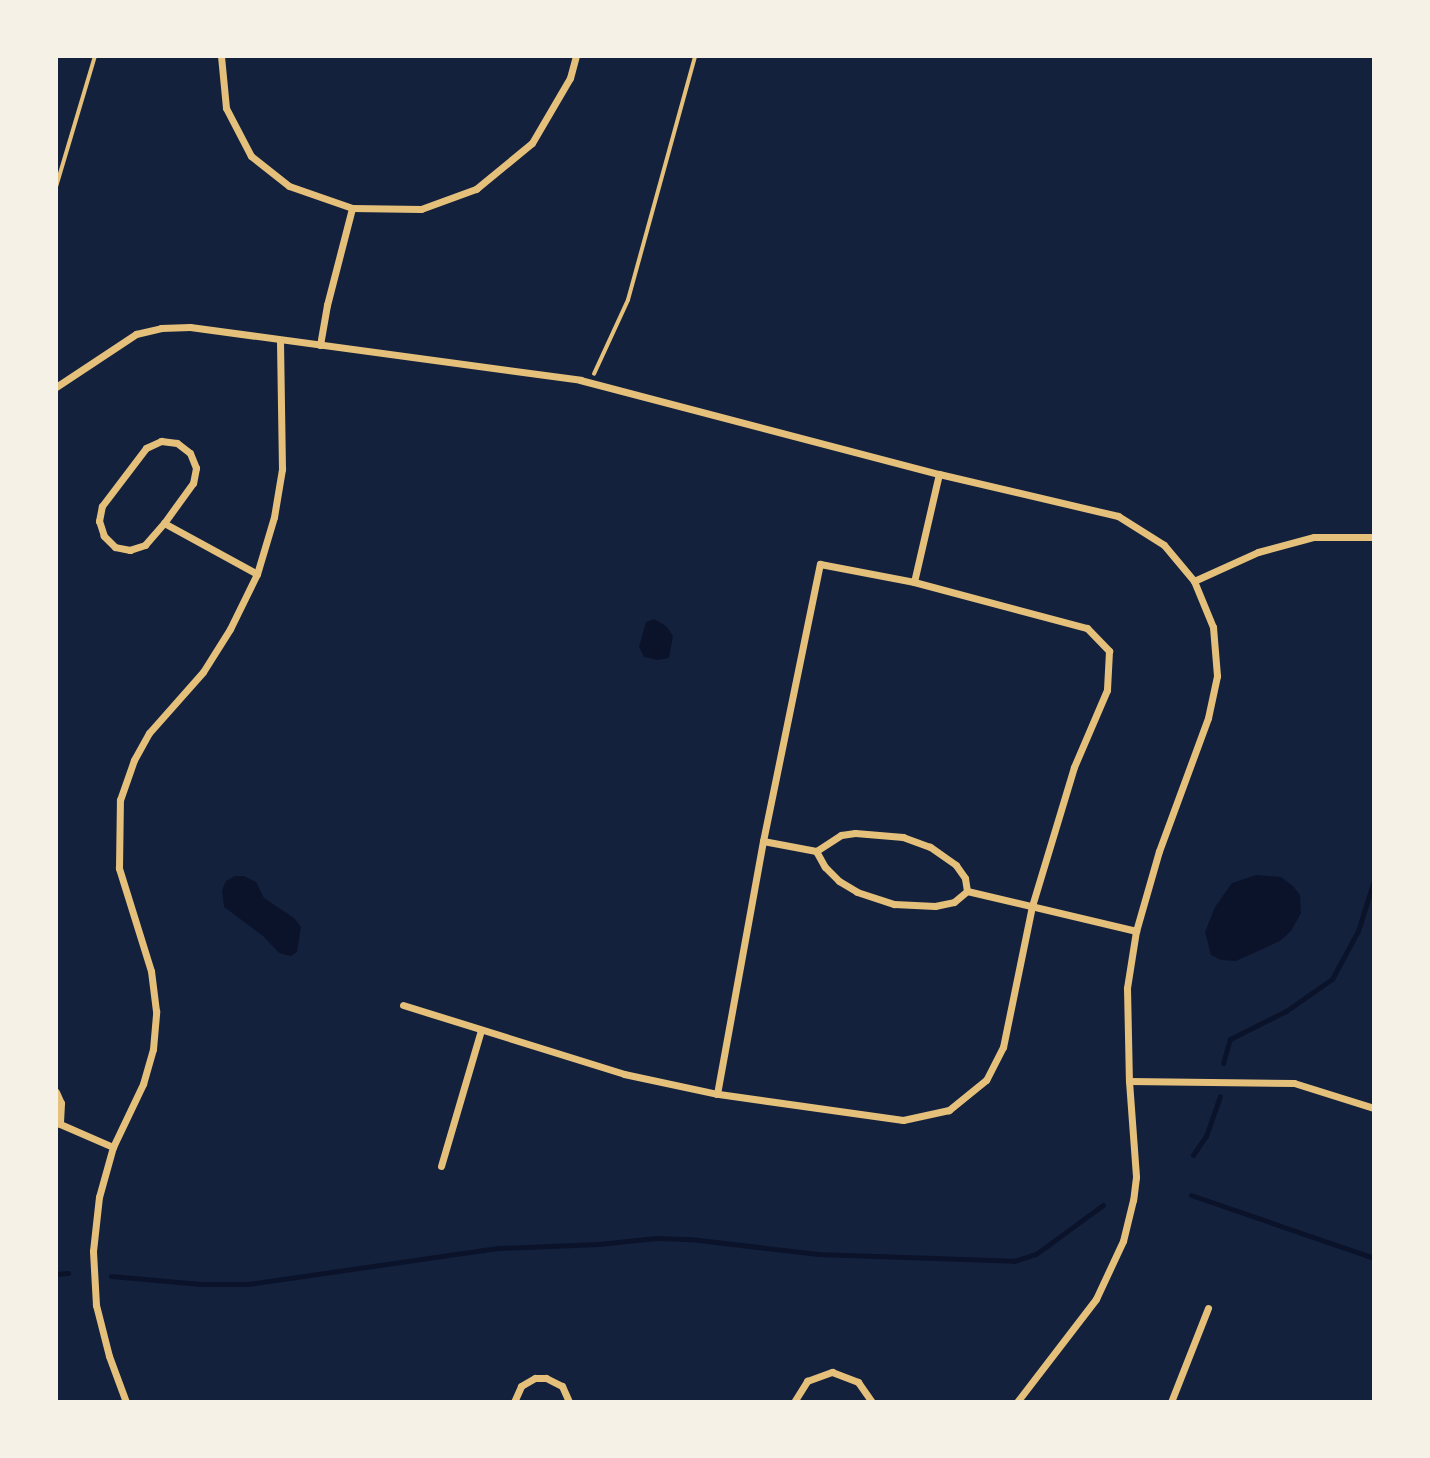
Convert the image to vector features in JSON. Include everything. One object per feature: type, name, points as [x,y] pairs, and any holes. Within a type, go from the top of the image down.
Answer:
[{"type":"street","points":[[221,56],[226,108],[251,156],[289,186],[352,208],[421,209],[476,189],[532,143],[570,78],[576,56]]},
{"type":"street","points":[[320,345],[327,305],[352,208]]},
{"type":"street","points":[[56,387],[136,334],[161,328],[190,327],[591,383],[939,474],[1118,516],[1164,545],[1194,581],[1213,627],[1217,676],[1208,718],[1158,851],[1136,931],[1127,988],[1129,1081],[1136,1177],[1123,1241],[1096,1299],[1017,1402]]},
{"type":"street","points":[[126,1402],[109,1356],[96,1305],[93,1251],[99,1197],[113,1147],[144,1084],[153,1049],[156,1011],[151,971],[119,868],[120,800],[134,760],[149,733],[204,672],[230,629],[257,573],[274,517],[282,469],[280,340]]},
{"type":"street","points":[[161,441],[177,443],[190,453],[196,468],[193,484],[164,523],[145,545],[130,550],[115,547],[104,536],[99,521],[102,506],[146,448],[161,441]]},
{"type":"street","points":[[914,582],[939,474]]},
{"type":"street","points":[[164,523],[257,573]]},
{"type":"street","points":[[1194,581],[1258,552],[1314,537],[1374,537]]},
{"type":"street","points":[[403,1005],[624,1074],[717,1094],[903,1120],[949,1110],[986,1080],[1003,1047],[1032,905],[1074,767],[1107,690],[1109,651],[1087,628],[914,582],[820,564],[763,841],[717,1094]]},
{"type":"street","points":[[763,841],[816,851],[841,835],[855,832],[903,837],[930,847],[956,864],[965,878],[967,891]]},
{"type":"street","points":[[816,851],[825,867],[839,881],[857,892],[894,904],[935,906],[954,902],[967,891]]},
{"type":"street","points":[[967,891],[1136,931]]},
{"type":"street","points":[[441,1166],[481,1030]]},
{"type":"street","points":[[1129,1081],[1294,1083],[1374,1108]]},
{"type":"street","points":[[56,1092],[61,1103],[58,1125],[113,1147]]},
{"type":"street","points":[[1171,1402],[1208,1308]]},
{"type":"street","points":[[794,1402],[807,1381],[832,1373],[858,1382],[872,1402]]},
{"type":"street","points":[[514,1402],[521,1386],[534,1378],[546,1378],[562,1386],[569,1402]]},
{"type":"path","points":[[56,187],[95,56]]},
{"type":"path","points":[[591,383],[628,300],[695,56]]},
{"type":"water","points":[[654,619],[666,626],[673,636],[669,658],[658,660],[644,657],[639,647],[646,622]]},
{"type":"water","points":[[1256,875],[1281,877],[1293,886],[1300,895],[1301,913],[1291,931],[1280,941],[1236,961],[1221,960],[1211,955],[1205,932],[1215,907],[1232,883]]},
{"type":"water","points":[[235,876],[244,876],[256,882],[264,898],[294,918],[301,927],[297,952],[291,956],[279,953],[263,936],[224,907],[222,890],[226,881]]},
{"type":"waterway","points":[[1223,1063],[1230,1039],[1286,1011],[1332,979],[1358,931],[1374,880]]},
{"type":"waterway","points":[[1193,1155],[1206,1136],[1220,1096]]},
{"type":"waterway","points":[[1191,1195],[1374,1258]]},
{"type":"waterway","points":[[111,1276],[201,1284],[248,1284],[499,1248],[599,1244],[656,1238],[690,1239],[818,1254],[1014,1261],[1036,1254],[1103,1205]]},
{"type":"waterway","points":[[56,1274],[68,1273]]}]
